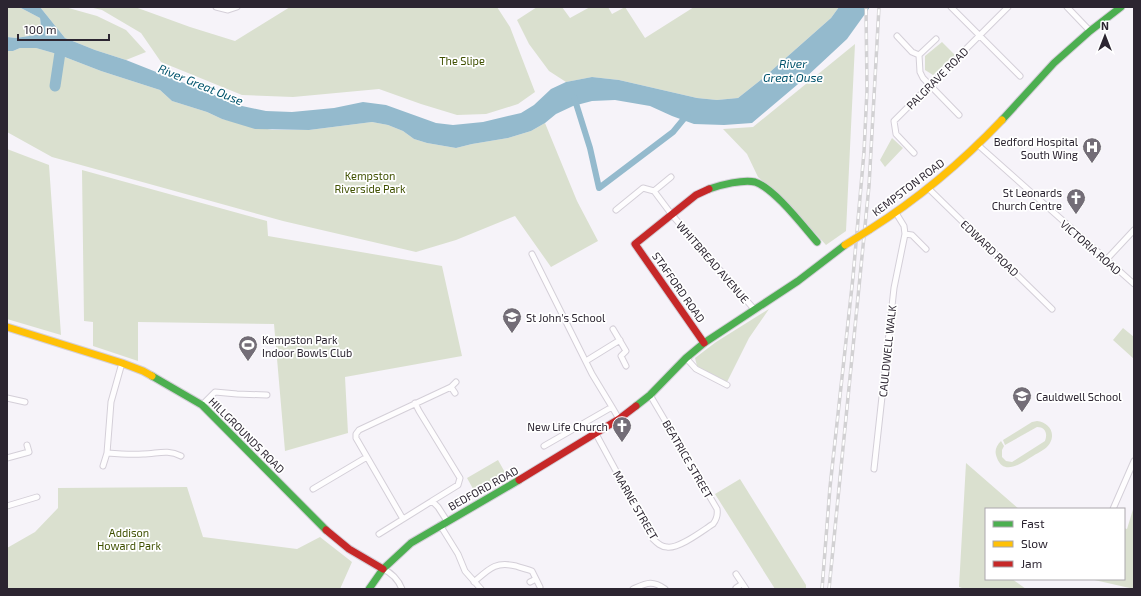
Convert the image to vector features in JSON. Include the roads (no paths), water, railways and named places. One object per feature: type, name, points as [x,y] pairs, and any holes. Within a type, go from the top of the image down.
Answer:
[{"type":"main road","name":"KEMPSTON ROAD","points":[[686,358],[704,343],[798,280],[845,245],[896,213],[928,188],[978,145],[1054,63],[1090,31],[1121,7]]},
{"type":"main road","points":[[672,215],[705,189],[754,182],[764,186],[798,220],[817,242]]},
{"type":"main road","name":"STAFFORD ROAD","points":[[672,215],[635,244],[704,343]]},
{"type":"main road","name":"HILLGROUNDS ROAD","points":[[7,327],[122,363],[152,376],[202,405],[324,528],[349,548],[383,569]]},
{"type":"main road","name":"BEDFORD ROAD","points":[[369,589],[383,569],[411,543],[447,521],[480,504],[619,419],[650,394],[686,358]]},
{"type":"street","points":[[216,7],[228,10],[237,7]]},
{"type":"street","points":[[951,7],[1020,76]]},
{"type":"street","name":"PALGRAVE ROAD","points":[[914,153],[896,134],[894,121],[1008,7]]},
{"type":"street","points":[[1067,7],[1090,31]]},
{"type":"street","points":[[897,36],[912,52],[919,55]]},
{"type":"street","points":[[919,55],[936,39]]},
{"type":"street","points":[[919,55],[920,72],[929,85],[959,115]]},
{"type":"street","name":"VICTORIA ROAD","points":[[978,145],[1134,284]]},
{"type":"street","points":[[616,210],[643,188],[654,191],[671,177]]},
{"type":"street","name":"EDWARD ROAD","points":[[928,188],[1052,309]]},
{"type":"street","name":"WHITBREAD AVENUE","points":[[654,191],[672,215],[754,309]]},
{"type":"street","points":[[896,213],[904,226],[905,234],[912,235],[926,249]]},
{"type":"street","points":[[1106,260],[1134,230]]},
{"type":"street","name":"CAULDWELL WALK","points":[[874,469],[894,288],[905,234]]},
{"type":"street","points":[[532,254],[586,361],[619,419]]},
{"type":"street","points":[[613,329],[626,351],[620,356],[626,366]]},
{"type":"street","points":[[586,361],[620,340]]},
{"type":"street","points":[[686,358],[696,370],[727,385]]},
{"type":"street","points":[[103,466],[107,453],[111,402],[122,363]]},
{"type":"street","points":[[403,518],[356,438],[356,434],[359,430],[451,387],[456,382]]},
{"type":"street","points":[[451,387],[455,393]]},
{"type":"street","points":[[202,405],[215,392],[267,395]]},
{"type":"street","name":"BEATRICE STREET","points":[[650,394],[717,509],[718,514],[713,524]]},
{"type":"street","points":[[7,398],[25,402]]},
{"type":"street","points":[[379,534],[458,485],[460,478],[415,403]]},
{"type":"street","points":[[544,446],[612,407]]},
{"type":"street","name":"MARNE STREET","points":[[596,434],[653,539],[660,545],[674,547],[713,524]]},
{"type":"street","points":[[7,458],[29,452],[28,445]]},
{"type":"street","points":[[107,453],[145,454],[170,452],[181,456]]},
{"type":"street","points":[[313,489],[367,457]]},
{"type":"street","points":[[1112,508],[1134,461]]},
{"type":"street","points":[[7,506],[37,497]]},
{"type":"street","points":[[432,501],[447,521]]},
{"type":"street","points":[[440,525],[458,554],[465,571],[481,589]]},
{"type":"street","points":[[474,582],[493,566],[507,564],[532,571],[540,587]]},
{"type":"street","points":[[383,569],[399,581],[402,589]]},
{"type":"street","points":[[736,574],[746,589]]},
{"type":"street","points":[[530,582],[536,579]]},
{"type":"street","points":[[633,589],[645,584],[653,583],[665,589]]},
{"type":"street","points":[[736,588],[742,584]]},
{"type":"water","name":"River Great Ouse","points":[[19,7],[40,7],[65,38],[126,60],[242,106],[266,111],[292,112],[334,108],[363,102],[386,105],[436,123],[453,125],[483,122],[521,113],[534,105],[551,89],[566,82],[592,77],[619,80],[697,98],[717,100],[738,98],[762,79],[831,18],[839,7],[870,7],[847,39],[804,79],[752,123],[724,125],[694,124],[650,106],[615,100],[592,101],[573,106],[556,114],[545,123],[531,131],[508,138],[456,148],[414,139],[403,131],[388,125],[372,122],[309,130],[255,129],[172,101],[160,90],[101,71],[57,54],[36,48],[20,48],[13,51],[7,51],[7,37],[16,38],[42,34],[40,18]]},
{"type":"waterway","points":[[55,86],[61,46],[56,45]]},
{"type":"waterway","points":[[574,97],[590,148],[599,188],[673,132],[687,115]]},
{"type":"railway","points":[[822,589],[830,487],[853,277],[864,152],[867,90],[866,7]]},
{"type":"railway","points":[[829,589],[869,186],[879,7]]},
{"type":"place","name":"Bedford Hospital South Wing","points":[[1092,164]]},
{"type":"place","name":"St Leonards Church Centre","points":[[1076,215]]},
{"type":"place","name":"St John's School","points":[[512,334]]},
{"type":"place","name":"Kempston Park Indoor Bowls Club","points":[[248,362]]},
{"type":"place","name":"Cauldwell School","points":[[1022,413]]},
{"type":"place","name":"New Life Church","points":[[622,443]]},
{"type":"park label","name":"The Slipe","points":[[462,60]]},
{"type":"park label","name":"Kempston Riverside Park","points":[[370,181]]},
{"type":"park label","name":"Addison Howard Park","points":[[129,538]]}]
